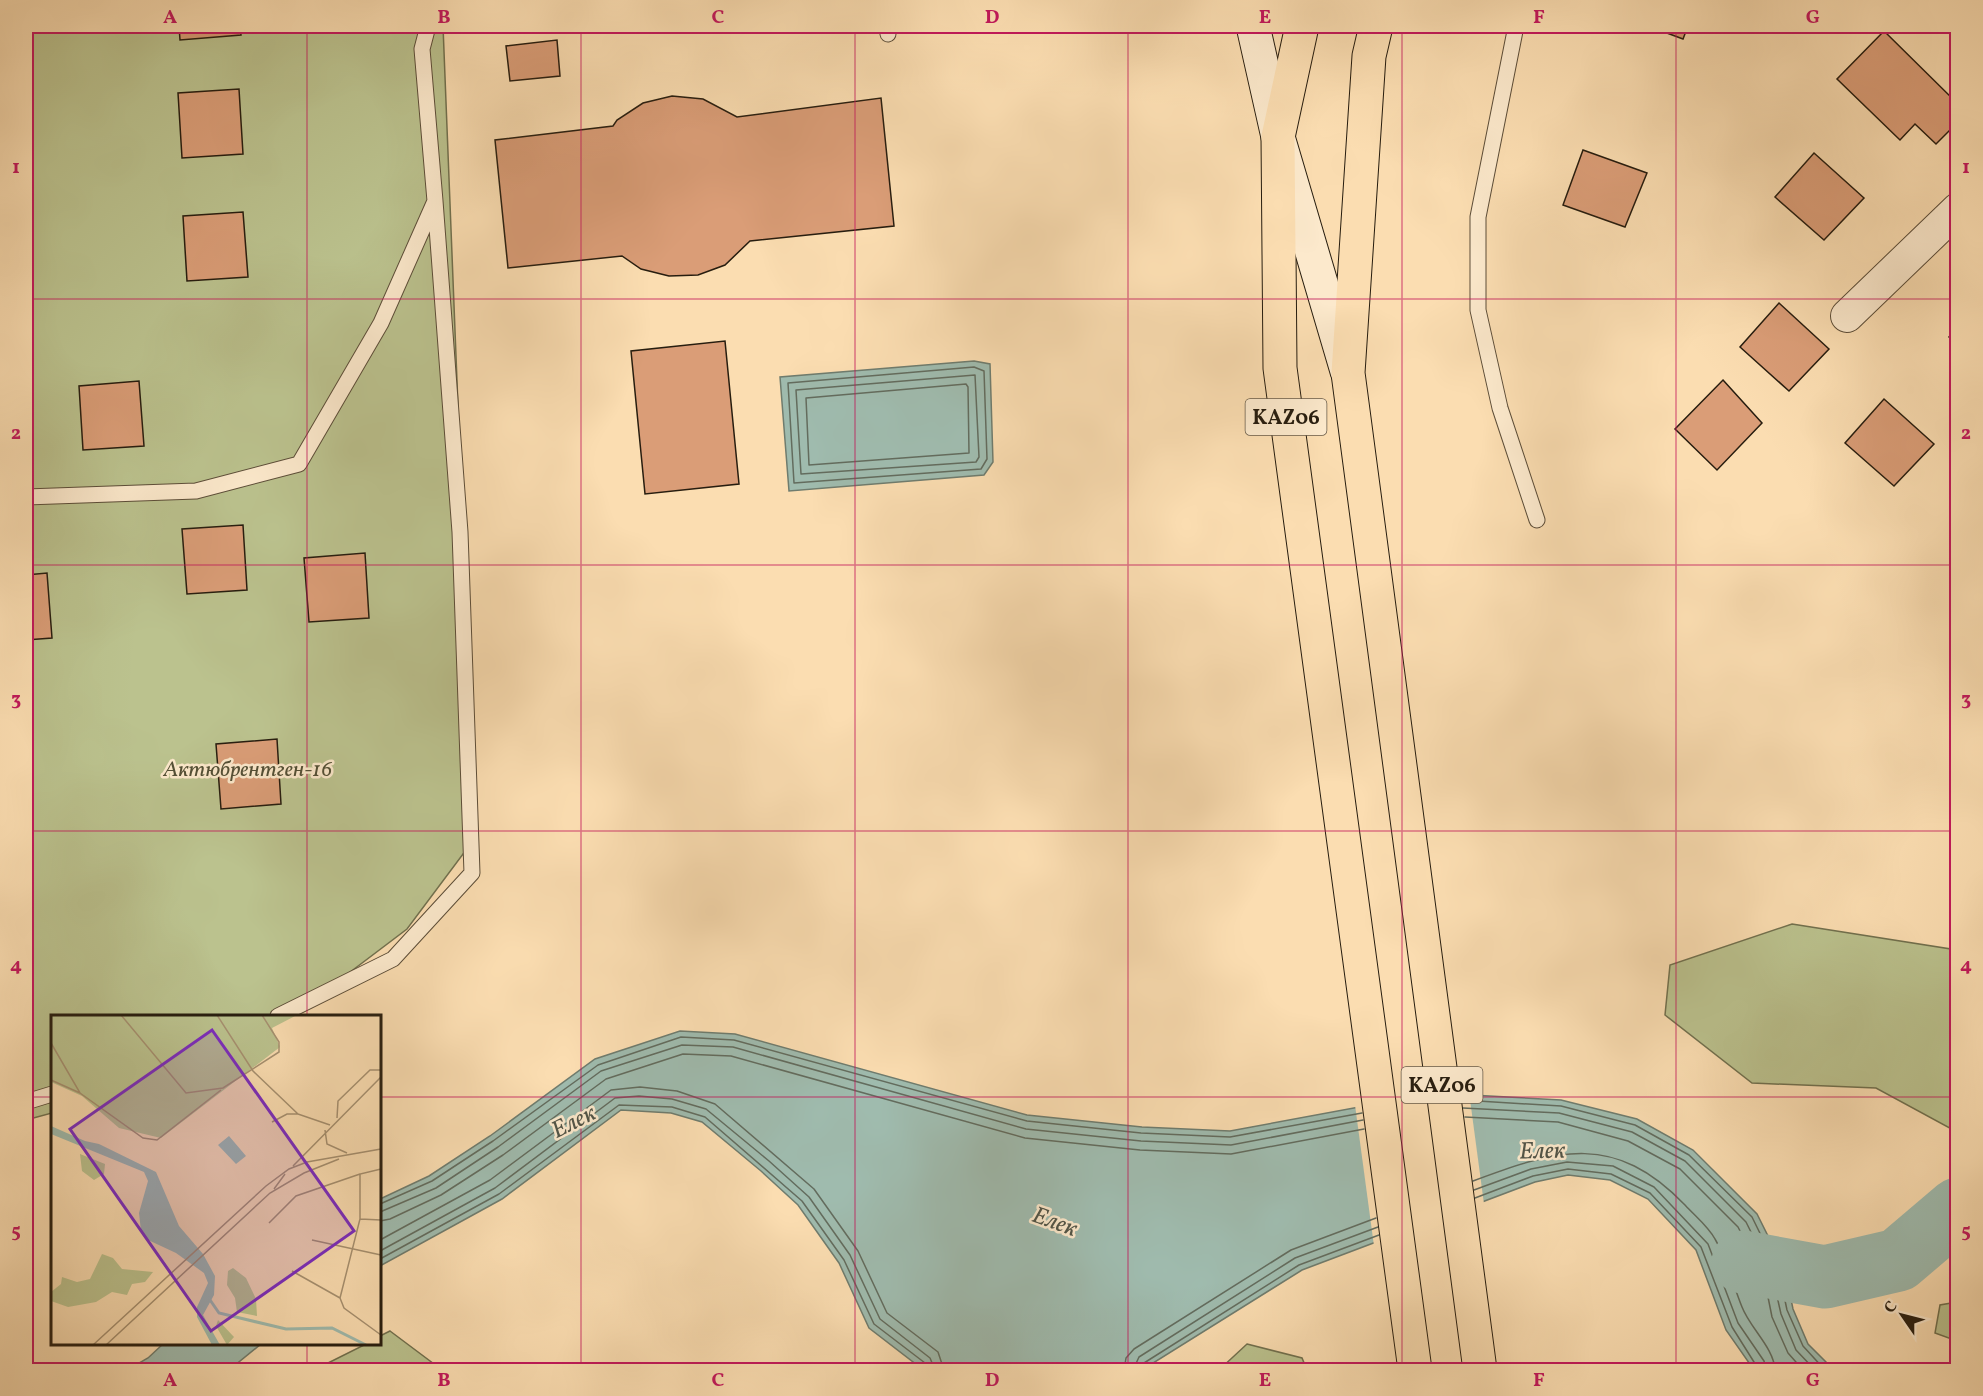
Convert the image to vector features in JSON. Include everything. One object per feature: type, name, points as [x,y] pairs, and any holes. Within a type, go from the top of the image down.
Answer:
[{"type":"highway","name":"KАZ06","points":[[1302,26],[1278,137],[1280,368],[1415,1371]]},
{"type":"highway","name":"KАZ06","points":[[1376,26],[1369,56],[1348,373],[1480,1371]]},
{"type":"street","points":[[1253,26],[1278,137],[1348,373]]},
{"type":"street","points":[[1847,316],[1958,210]]},
{"type":"lane","points":[[283,1015],[393,959],[472,873],[460,532],[422,49],[428,26]]},
{"type":"lane","points":[[1516,26],[1478,217],[1478,310],[1500,408],[1537,520]]},
{"type":"lane","points":[[26,497],[196,490],[299,464],[381,323],[435,201]]},
{"type":"lane","points":[[26,1102],[51,1094]]},
{"type":"green space","name":"Актюбрентген-16","points":[[26,26],[443,26],[475,838],[407,929],[293,1015],[51,1015],[51,1113],[26,1120]]},
{"type":"green space","points":[[1792,924],[1957,950],[1957,1132],[1876,1088],[1752,1083],[1665,1015],[1670,965]]},
{"type":"green space","points":[[1958,1302],[1957,1341],[1935,1333],[1940,1305]]},
{"type":"green space","points":[[390,1331],[442,1370],[314,1370],[364,1345],[381,1345],[381,1336]]},
{"type":"green space","points":[[1247,1344],[1302,1358],[1307,1370],[1219,1370]]},
{"type":"water","points":[[974,361],[990,364],[993,462],[984,475],[789,491],[780,377]]},
{"type":"water","points":[[680,1031],[735,1034],[1027,1115],[1142,1127],[1230,1131],[1435,1093],[1561,1100],[1637,1119],[1693,1150],[1757,1214],[1785,1270],[1793,1309],[1808,1344],[1834,1370],[1754,1370],[1726,1330],[1696,1250],[1648,1199],[1610,1180],[1568,1175],[1535,1182],[1302,1270],[1142,1370],[927,1370],[921,1368],[869,1328],[839,1263],[798,1205],[702,1122],[671,1113],[621,1110],[502,1199],[381,1265],[381,1199],[429,1176],[490,1136],[595,1059]]},
{"type":"water","points":[[162,1345],[260,1345],[229,1370],[127,1370],[148,1358]]},
{"type":"pier","points":[[1434,1090],[1469,1092],[1484,1204],[1374,1246],[1355,1105]]},
{"type":"building","points":[[179,26],[240,26],[241,35],[180,40]]},
{"type":"building","points":[[1648,26],[1688,26],[1683,39]]},
{"type":"building","points":[[1884,31],[1958,104],[1958,122],[1936,144],[1915,124],[1900,140],[1837,79]]},
{"type":"building","points":[[557,40],[560,76],[510,81],[506,46]]},
{"type":"building","points":[[239,89],[243,154],[182,158],[178,93]]},
{"type":"building","points":[[672,96],[703,99],[737,117],[881,98],[894,226],[750,241],[725,265],[698,275],[669,276],[641,269],[622,256],[508,268],[495,140],[613,126],[617,120],[643,103]]},
{"type":"building","points":[[1583,150],[1647,173],[1625,227],[1563,205]]},
{"type":"building","points":[[1814,153],[1864,198],[1824,240],[1775,197]]},
{"type":"building","points":[[243,212],[248,277],[187,281],[183,216]]},
{"type":"building","points":[[1779,303],[1829,349],[1789,391],[1740,347]]},
{"type":"building","points":[[1958,327],[1958,345],[1949,337]]},
{"type":"building","points":[[725,341],[739,484],[645,494],[631,351]]},
{"type":"building","points":[[1723,380],[1762,423],[1717,470],[1675,429]]},
{"type":"building","points":[[139,381],[144,446],[83,450],[79,386]]},
{"type":"building","points":[[1884,399],[1934,444],[1894,486],[1845,443]]},
{"type":"building","points":[[243,525],[247,590],[187,594],[182,529]]},
{"type":"building","points":[[365,553],[369,618],[309,622],[304,558]]},
{"type":"building","points":[[47,573],[52,638],[26,640],[26,575]]},
{"type":"building","points":[[277,739],[281,804],[221,809],[216,744]]},
{"type":"waterway","name":"Елек","points":[[1743,1262],[1825,1277],[1898,1260],[1958,1209]]}]
